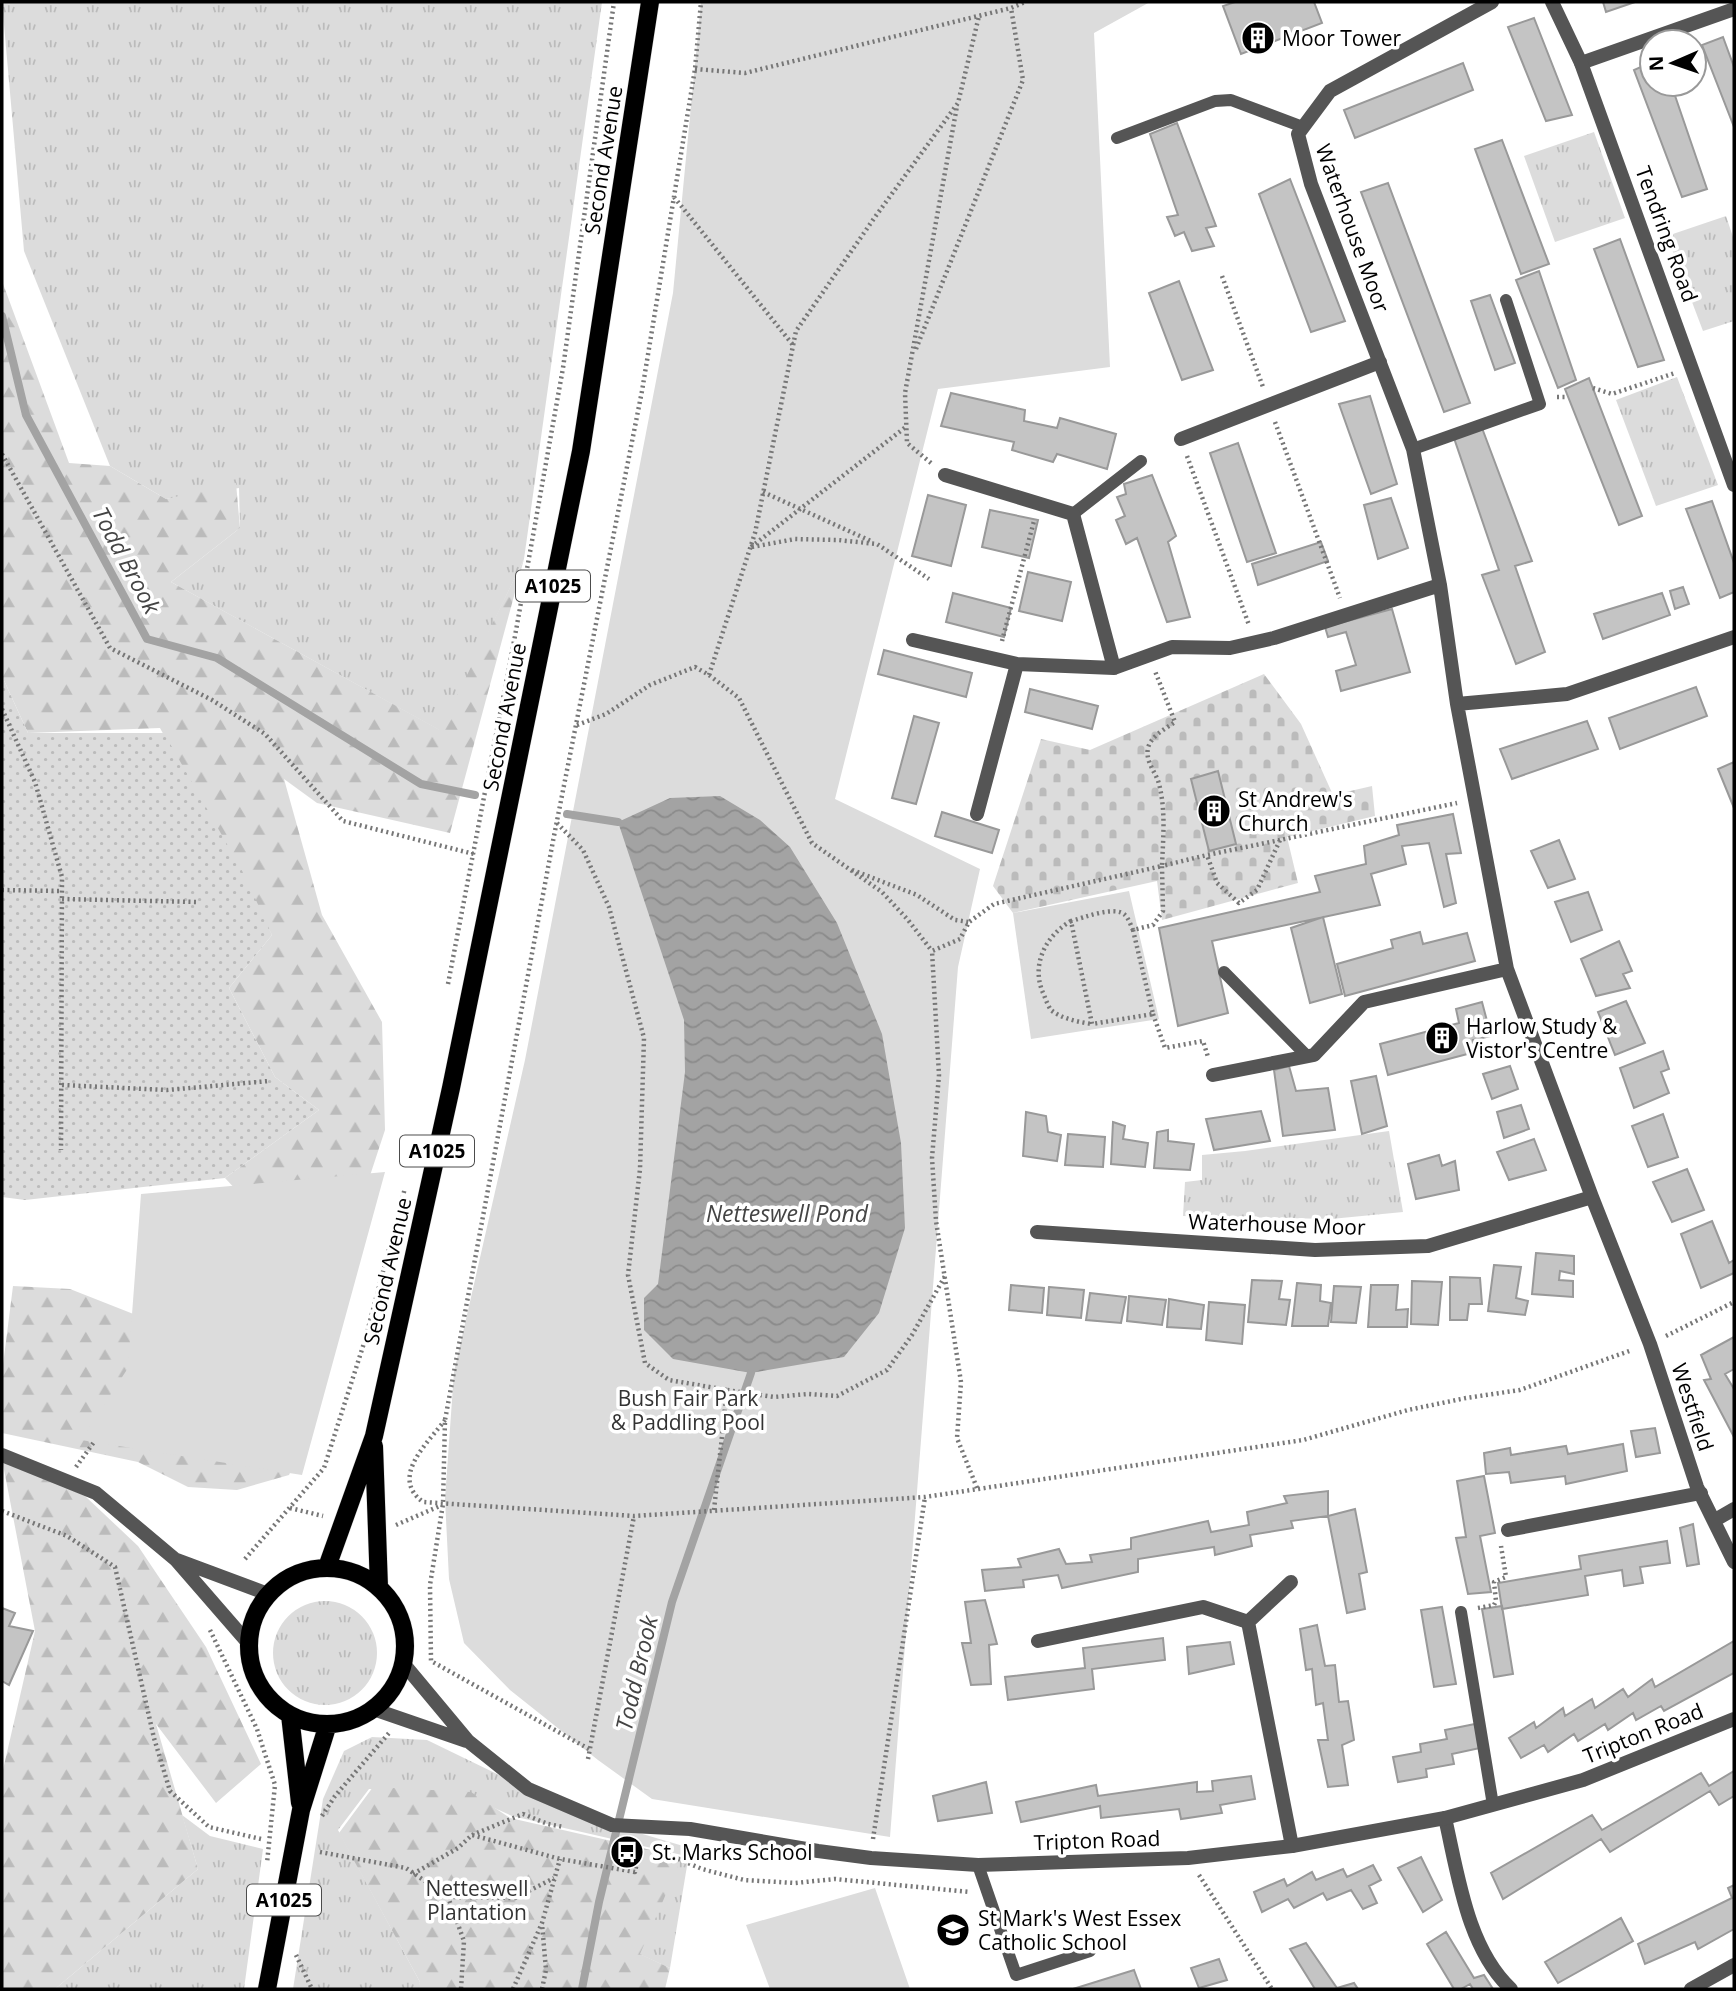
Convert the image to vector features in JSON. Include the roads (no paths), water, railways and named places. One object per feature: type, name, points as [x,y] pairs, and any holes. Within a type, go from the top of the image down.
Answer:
[{"type":"main road","name":"Second Avenue","points":[[327,1567],[374,1436],[454,1074],[581,451],[650,2]]},
{"type":"main road","name":"Second Avenue","points":[[374,1436],[379,1587]]},
{"type":"main road","points":[[327,1567],[345,1569],[363,1576],[379,1587],[393,1603],[405,1642],[403,1663],[397,1681],[386,1696],[373,1709],[344,1722],[328,1724],[309,1722],[290,1715],[272,1702],[259,1685],[251,1665],[249,1644],[254,1617],[268,1594],[285,1579],[305,1570],[327,1567]]},
{"type":"main road","name":"A1025","points":[[290,1715],[301,1810]]},
{"type":"main road","name":"A1025","points":[[267,1989],[301,1810],[328,1724]]},
{"type":"street","name":"Waterhouse Moor","points":[[1492,2],[1330,91],[1298,134],[1311,184],[1413,449],[1440,585],[1457,704],[1507,969],[1650,1344]]},
{"type":"street","name":"Tendring Road","points":[[1552,2],[1581,63],[1734,485]]},
{"type":"street","points":[[1581,63],[1733,15]]},
{"type":"street","points":[[1181,439],[1380,362]]},
{"type":"street","points":[[945,475],[1073,514],[1114,668]]},
{"type":"street","points":[[913,640],[1017,664],[1114,668],[1172,647],[1230,648],[1256,642],[1440,585]]},
{"type":"street","points":[[1457,704],[1567,694],[1734,637]]},
{"type":"street","points":[[977,814],[1017,664]]},
{"type":"street","points":[[1213,1075],[1314,1055],[1364,1002],[1507,969]]},
{"type":"street","name":"Waterhouse Moor","points":[[1037,1232],[1315,1250],[1428,1246],[1592,1197]]},
{"type":"street","name":"Westfield","points":[[1650,1344],[1701,1493],[1734,1562]]},
{"type":"street","points":[[2,1455],[96,1493],[176,1560],[249,1644]]},
{"type":"street","points":[[1508,1530],[1701,1493]]},
{"type":"street","points":[[1715,1520],[1734,1509]]},
{"type":"street","points":[[176,1560],[268,1594]]},
{"type":"street","points":[[1248,1622],[1291,1582]]},
{"type":"street","points":[[1038,1641],[1203,1607],[1248,1622]]},
{"type":"street","points":[[1248,1622],[1292,1846]]},
{"type":"street","name":"Tripton Road","points":[[403,1663],[468,1741],[528,1789],[612,1825],[690,1829],[871,1858],[978,1865],[1188,1858],[1292,1846],[1446,1818],[1583,1780],[1734,1719]]},
{"type":"street","name":"Tripton Road","points":[[373,1709],[468,1741]]},
{"type":"street","points":[[1446,1818],[1469,1923],[1501,1980],[1511,1989]]},
{"type":"street","points":[[1691,1989],[1734,1965]]},
{"type":"lane","points":[[1117,138],[1215,101],[1231,100],[1303,127]]},
{"type":"lane","points":[[1413,449],[1541,404],[1506,300]]},
{"type":"lane","points":[[1073,514],[1141,461]]},
{"type":"lane","points":[[1224,972],[1307,1056]]},
{"type":"lane","points":[[1461,1612],[1493,1805]]},
{"type":"lane","points":[[978,1865],[1016,1975],[1090,1951]]},
{"type":"water","name":"Netteswell Pond","points":[[720,796],[760,820],[790,847],[837,923],[882,1034],[901,1143],[905,1228],[879,1313],[844,1357],[751,1373],[673,1359],[644,1330],[644,1298],[658,1284],[685,1072],[684,1020],[618,822],[670,798]]},
{"type":"waterway","name":"Todd Brook","points":[[2,316],[26,415],[147,639],[217,658],[421,784],[475,795]]},
{"type":"waterway","name":"Todd Brook","points":[[567,814],[618,822]]},
{"type":"waterway","name":"Todd Brook","points":[[582,1989],[599,1902],[672,1602],[751,1373]]},
{"type":"place","name":"Moor Tower","points":[[1258,38]]},
{"type":"place","name":"St Andrew's Church","points":[[1214,811]]},
{"type":"place","name":"Harlow Study & Vistor's Centre","points":[[1442,1038]]},
{"type":"place","name":"St. Marks School","points":[[627,1852]]},
{"type":"place","name":"St Mark's West Essex Catholic School","points":[[953,1930]]},
{"type":"park label","name":"Bush Fair Park & Paddling Pool","points":[[688,1410]]},
{"type":"park label","name":"Netteswell Plantation","points":[[477,1900]]}]
